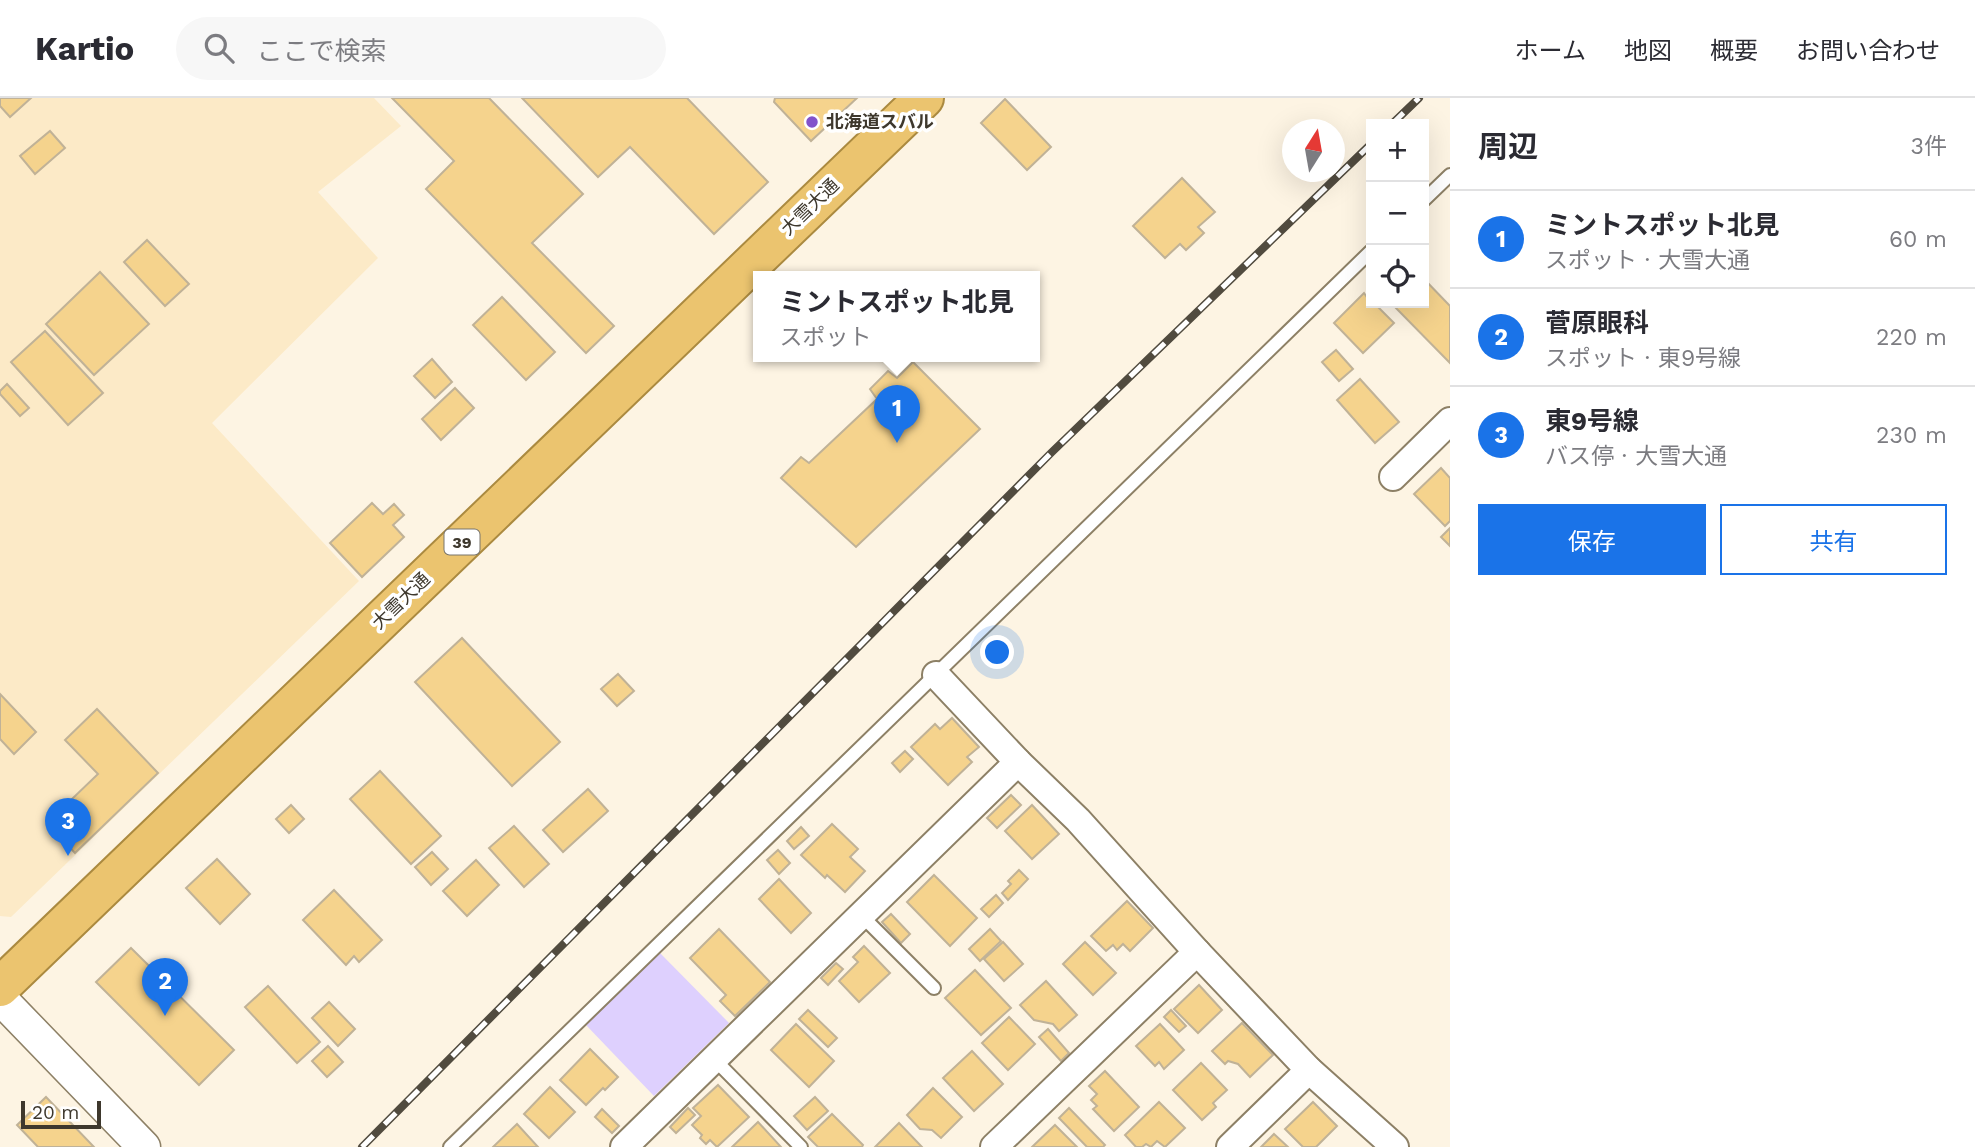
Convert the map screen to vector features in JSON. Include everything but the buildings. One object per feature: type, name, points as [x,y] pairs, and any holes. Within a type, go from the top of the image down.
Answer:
[{"type":"highway","name":"大雪大通","points":[[0,987],[923,98]]},
{"type":"street","points":[[1393,478],[1450,421]]},
{"type":"street","points":[[936,674],[1018,762],[1078,820],[1197,952],[1310,1070],[1395,1147]]},
{"type":"street","points":[[641,1142],[713,1059],[1018,762]]},
{"type":"street","points":[[994,1147],[1197,952]]},
{"type":"street","points":[[0,998],[144,1147]]},
{"type":"street","points":[[1230,1147],[1310,1070]]},
{"type":"lane","points":[[1429,195],[1450,175]]},
{"type":"lane","points":[[450,1147],[1366,256]]},
{"type":"lane","points":[[861,915],[934,989]]},
{"type":"lane","points":[[713,1059],[801,1147]]},
{"type":"shaded area","points":[[0,98],[374,98],[401,126],[318,192],[378,258],[212,423],[359,581],[11,917],[0,916]]},
{"type":"shaded area","points":[[659,952],[729,1023],[654,1096],[586,1025]]},
{"type":"railway","points":[[1397,119],[1419,98]]},
{"type":"railway","points":[[362,1147],[1052,452],[1366,149]]},
{"type":"place","name":"北海道スバル","points":[[812,122]]},
{"type":"place","name":"ミントスポット北見","points":[[897,443]]},
{"type":"place","name":"東9号線","points":[[68,856]]},
{"type":"place","name":"菅原眼科","points":[[165,1016]]}]
